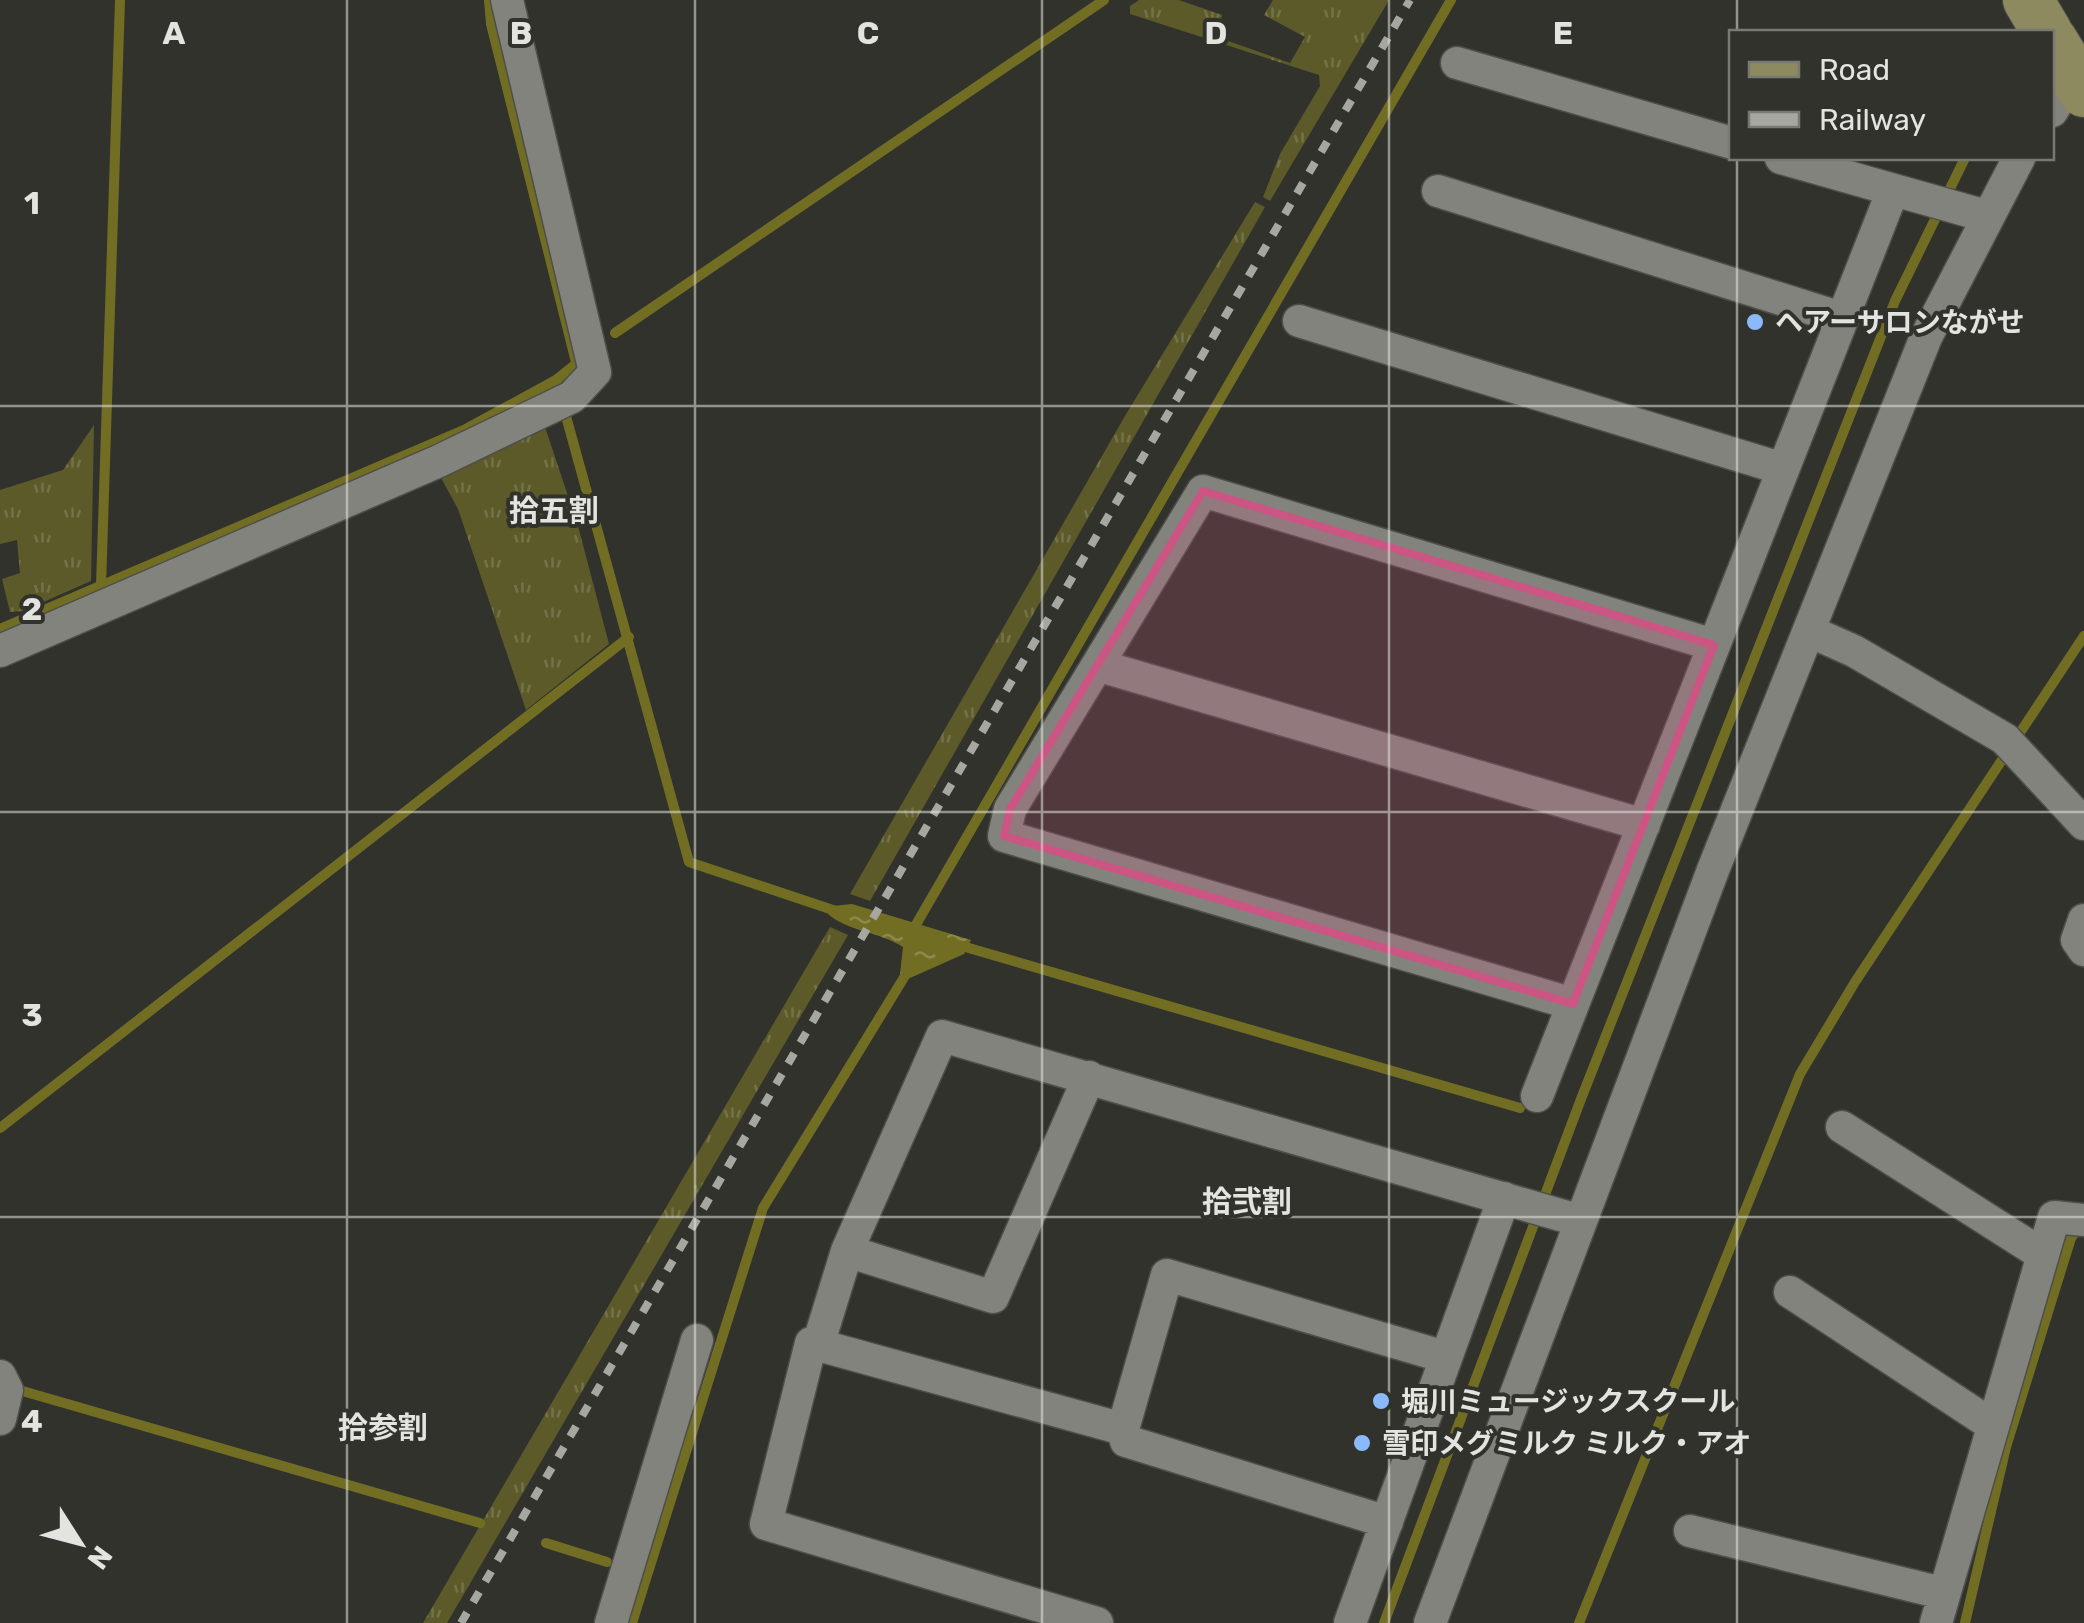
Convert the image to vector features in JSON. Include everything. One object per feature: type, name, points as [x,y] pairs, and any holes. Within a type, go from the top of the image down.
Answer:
[{"type":"main road","points":[[2028,0],[2045,30]]},
{"type":"street","points":[[1,648],[564,401],[596,372],[508,0]]},
{"type":"street","points":[[1458,64],[1729,142]]},
{"type":"street","points":[[1787,160],[1979,214]]},
{"type":"street","points":[[1430,1623],[1570,1218],[1926,338],[1979,214],[2018,160]]},
{"type":"street","points":[[1537,1096],[1893,190]]},
{"type":"street","points":[[1438,192],[1841,318]]},
{"type":"street","points":[[1299,321],[1783,469]]},
{"type":"street","points":[[1573,1004],[1004,836],[1010,809],[1203,491],[1714,645]]},
{"type":"street","points":[[1809,630],[1854,650],[2010,744],[2084,824]]},
{"type":"street","points":[[1100,666],[1644,825]]},
{"type":"street","points":[[2084,920],[2077,940],[2084,950]]},
{"type":"street","points":[[818,1345],[847,1251],[942,1036],[1570,1218]]},
{"type":"street","points":[[847,1251],[993,1297],[1090,1077]]},
{"type":"street","points":[[1842,1127],[2043,1255]]},
{"type":"street","points":[[1350,1623],[1445,1357],[1513,1201]]},
{"type":"street","points":[[1690,1531],[1939,1608],[2054,1216],[2079,1220]]},
{"type":"street","points":[[1387,1522],[1126,1441],[1123,1430],[1167,1275],[1445,1357]]},
{"type":"street","points":[[1790,1292],[1992,1426]]},
{"type":"street","points":[[611,1623],[697,1340]]},
{"type":"street","points":[[1097,1623],[766,1524],[811,1343],[1123,1430]]},
{"type":"street","points":[[0,1376],[7,1390],[0,1419]]},
{"type":"highlighted area","points":[[1203,491],[1714,645],[1573,1004],[1004,836],[1010,809]]},
{"type":"green space","points":[[1139,0],[1179,0],[1222,15],[1217,37],[1290,63],[1305,37],[1264,15],[1273,0],[1389,0],[1270,201],[1263,197],[1280,154],[1320,86],[1319,75],[1130,14],[1130,6]]},
{"type":"green space","points":[[1255,202],[1265,207],[870,901],[850,894],[1125,416]]},
{"type":"green space","points":[[544,424],[578,526],[609,644],[526,710],[458,509],[439,474]]},
{"type":"green space","points":[[94,425],[91,581],[23,611],[10,612],[2,579],[20,573],[17,540],[0,544],[0,490],[63,470]]},
{"type":"green space","points":[[830,927],[848,935],[447,1623],[423,1623]]},
{"type":"water","points":[[852,904],[971,940],[964,954],[910,978],[900,974],[903,947],[828,914],[833,906]]},
{"type":"waterway","points":[[101,586],[120,0]]},
{"type":"waterway","points":[[489,0],[491,24],[577,366]]},
{"type":"waterway","points":[[615,333],[1104,0]]},
{"type":"waterway","points":[[910,935],[1451,0]]},
{"type":"waterway","points":[[1384,1623],[1581,1099],[1895,301],[1964,160]]},
{"type":"waterway","points":[[0,629],[466,429],[556,380],[581,360]]},
{"type":"waterway","points":[[556,380],[689,862],[842,913]]},
{"type":"waterway","points":[[1579,1623],[1800,1074],[1855,982],[2084,636]]},
{"type":"waterway","points":[[0,1128],[629,637]]},
{"type":"waterway","points":[[955,944],[1520,1108]]},
{"type":"waterway","points":[[632,1623],[763,1208],[911,966]]},
{"type":"waterway","points":[[1965,1623],[2006,1447],[2071,1238],[2081,1225]]},
{"type":"waterway","points":[[19,1390],[480,1523]]},
{"type":"waterway","points":[[546,1543],[607,1562]]},
{"type":"railway","points":[[461,1623],[1410,0]]},
{"type":"place","name":"ヘアーサロンながせ","points":[[1755,322]]},
{"type":"place","name":"堀川ミュージックスクール","points":[[1381,1401]]},
{"type":"place","name":"雪印メグミルク ミルク・アオ","points":[[1362,1443]]},
{"type":"district","name":"拾五割","points":[[554,511]]},
{"type":"district","name":"拾弐割","points":[[1247,1202]]},
{"type":"district","name":"拾参割","points":[[383,1428]]}]
